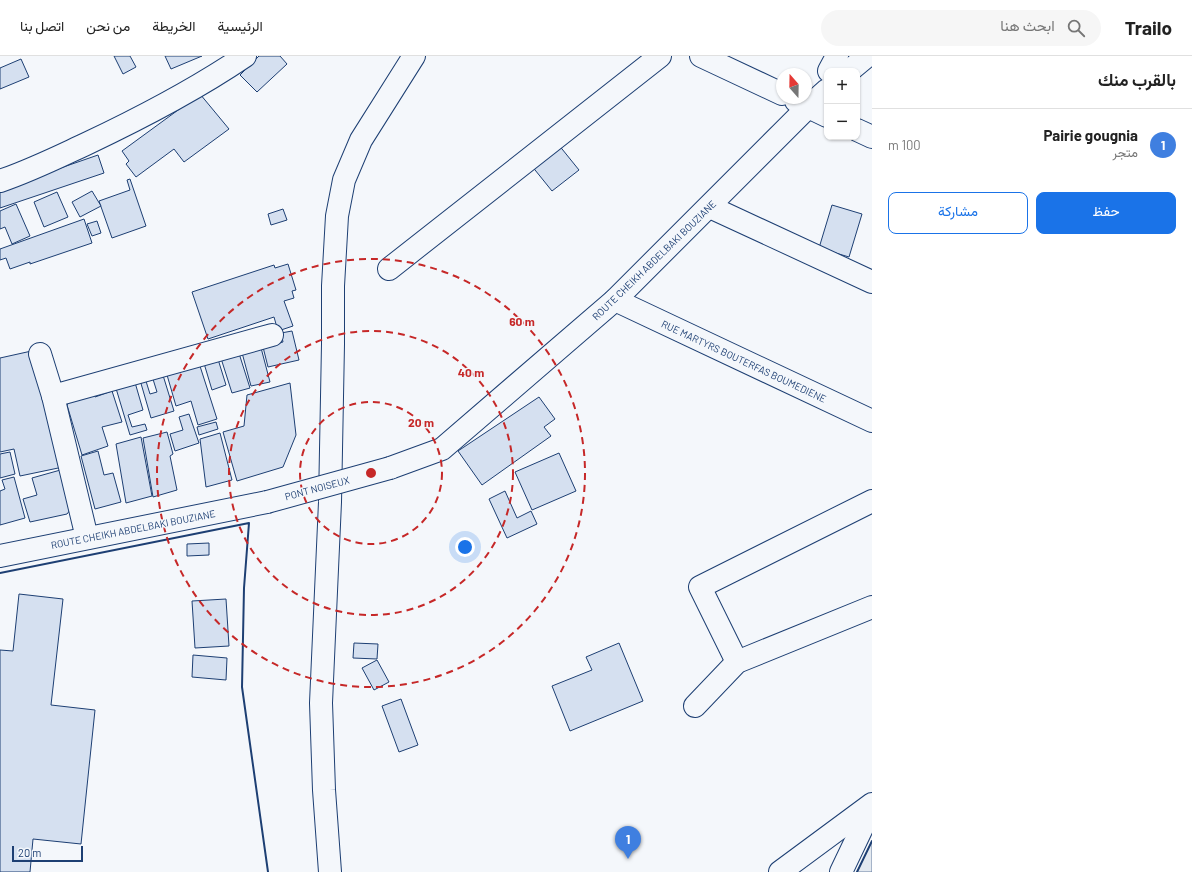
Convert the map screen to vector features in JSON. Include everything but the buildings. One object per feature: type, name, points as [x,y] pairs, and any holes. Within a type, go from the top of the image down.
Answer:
[{"type":"street","points":[[0,181],[25,172],[122,127],[173,101],[246,56]]},
{"type":"street","points":[[330,872],[324,790],[321,703],[330,502],[334,344],[333,286],[337,216],[344,180],[361,140],[414,56]]},
{"type":"street","points":[[390,269],[660,56]]},
{"type":"street","points":[[701,56],[776,91]]},
{"type":"street","points":[[831,68],[837,56]]},
{"type":"street","points":[[853,68],[867,56]]},
{"type":"street","points":[[808,107],[824,79]]},
{"type":"street","name":"ROUTE CHEIKH ABDELBAKI BOUZIANE","points":[[390,468],[442,449],[616,300],[824,93]]},
{"type":"street","points":[[860,131],[872,137]]},
{"type":"street","points":[[710,207],[872,282]]},
{"type":"street","name":"RUE MARTYRS BOUTERFAS BOUMEDIENE","points":[[616,300],[872,421]]},
{"type":"street","points":[[53,396],[272,335]]},
{"type":"street","points":[[40,354],[53,396],[87,538]]},
{"type":"street","name":"PONT NOISEUX","points":[[266,502],[390,468]]},
{"type":"street","points":[[738,662],[700,587],[872,501]]},
{"type":"street","name":"ROUTE CHEIKH ABDELBAKI BOUZIANE","points":[[0,556],[266,502]]},
{"type":"street","points":[[695,706],[738,662],[872,607]]},
{"type":"street","points":[[780,872],[872,805]]},
{"type":"street","points":[[841,872],[872,805]]},
{"type":"shaded area","points":[[872,841],[872,872],[857,872]]},
{"type":"wall","points":[[0,573],[249,523],[244,588],[242,687],[268,872]]},
{"type":"wall","points":[[857,872],[872,841]]},
{"type":"place","name":"Pairie gougnia","points":[[628,859]]}]
